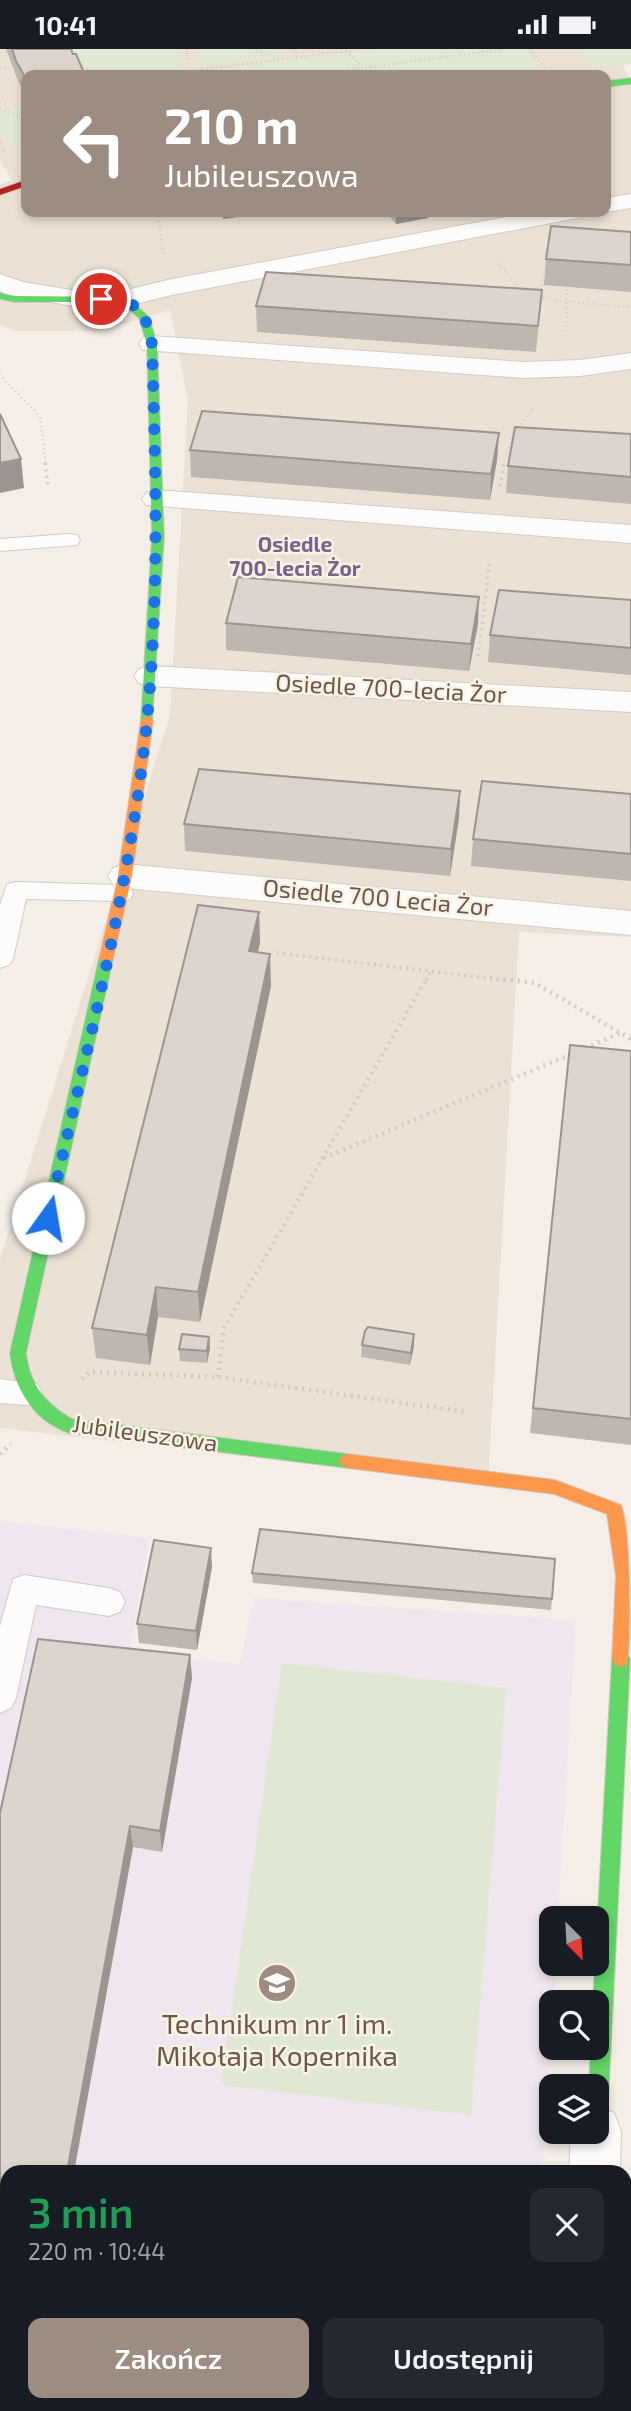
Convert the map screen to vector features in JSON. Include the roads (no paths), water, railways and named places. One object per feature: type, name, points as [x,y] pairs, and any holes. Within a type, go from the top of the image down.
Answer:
[{"type":"street","points":[[611,84],[631,81]]},
{"type":"street","points":[[0,192],[21,185]]},
{"type":"street","points":[[611,204],[631,201]]},
{"type":"street","points":[[0,296],[15,299],[122,299],[172,287],[545,217]]},
{"type":"street","points":[[0,282],[18,289],[80,299]]},
{"type":"street","name":"Jubileuszowa","points":[[122,299],[136,306],[147,320],[152,344],[158,537],[143,757],[123,884],[18,1353],[18,1373],[13,1392],[69,1426],[555,1487],[623,1503]]},
{"type":"street","points":[[152,344],[524,370],[631,361]]},
{"type":"street","points":[[156,499],[631,534]]},
{"type":"street","name":"Osiedle 700-lecia Żor","points":[[150,676],[631,702]]},
{"type":"street","name":"Osiedle 700 Lecia Żor","points":[[123,884],[631,923]]},
{"type":"street","points":[[599,2074],[625,1576],[623,1503]]},
{"type":"street","points":[[594,2165],[595,2144]]},
{"type":"lane","points":[[0,545],[69,540]]},
{"type":"lane","points":[[0,959],[16,890],[123,884]]},
{"type":"lane","points":[[0,1698],[24,1589],[109,1602]]},
{"type":"place","name":"Technikum nr 1 im. Mikołaja Kopernika","points":[[277,1983]]},
{"type":"district","name":"Osiedle 700-lecia Żor","points":[[295,557]]}]
